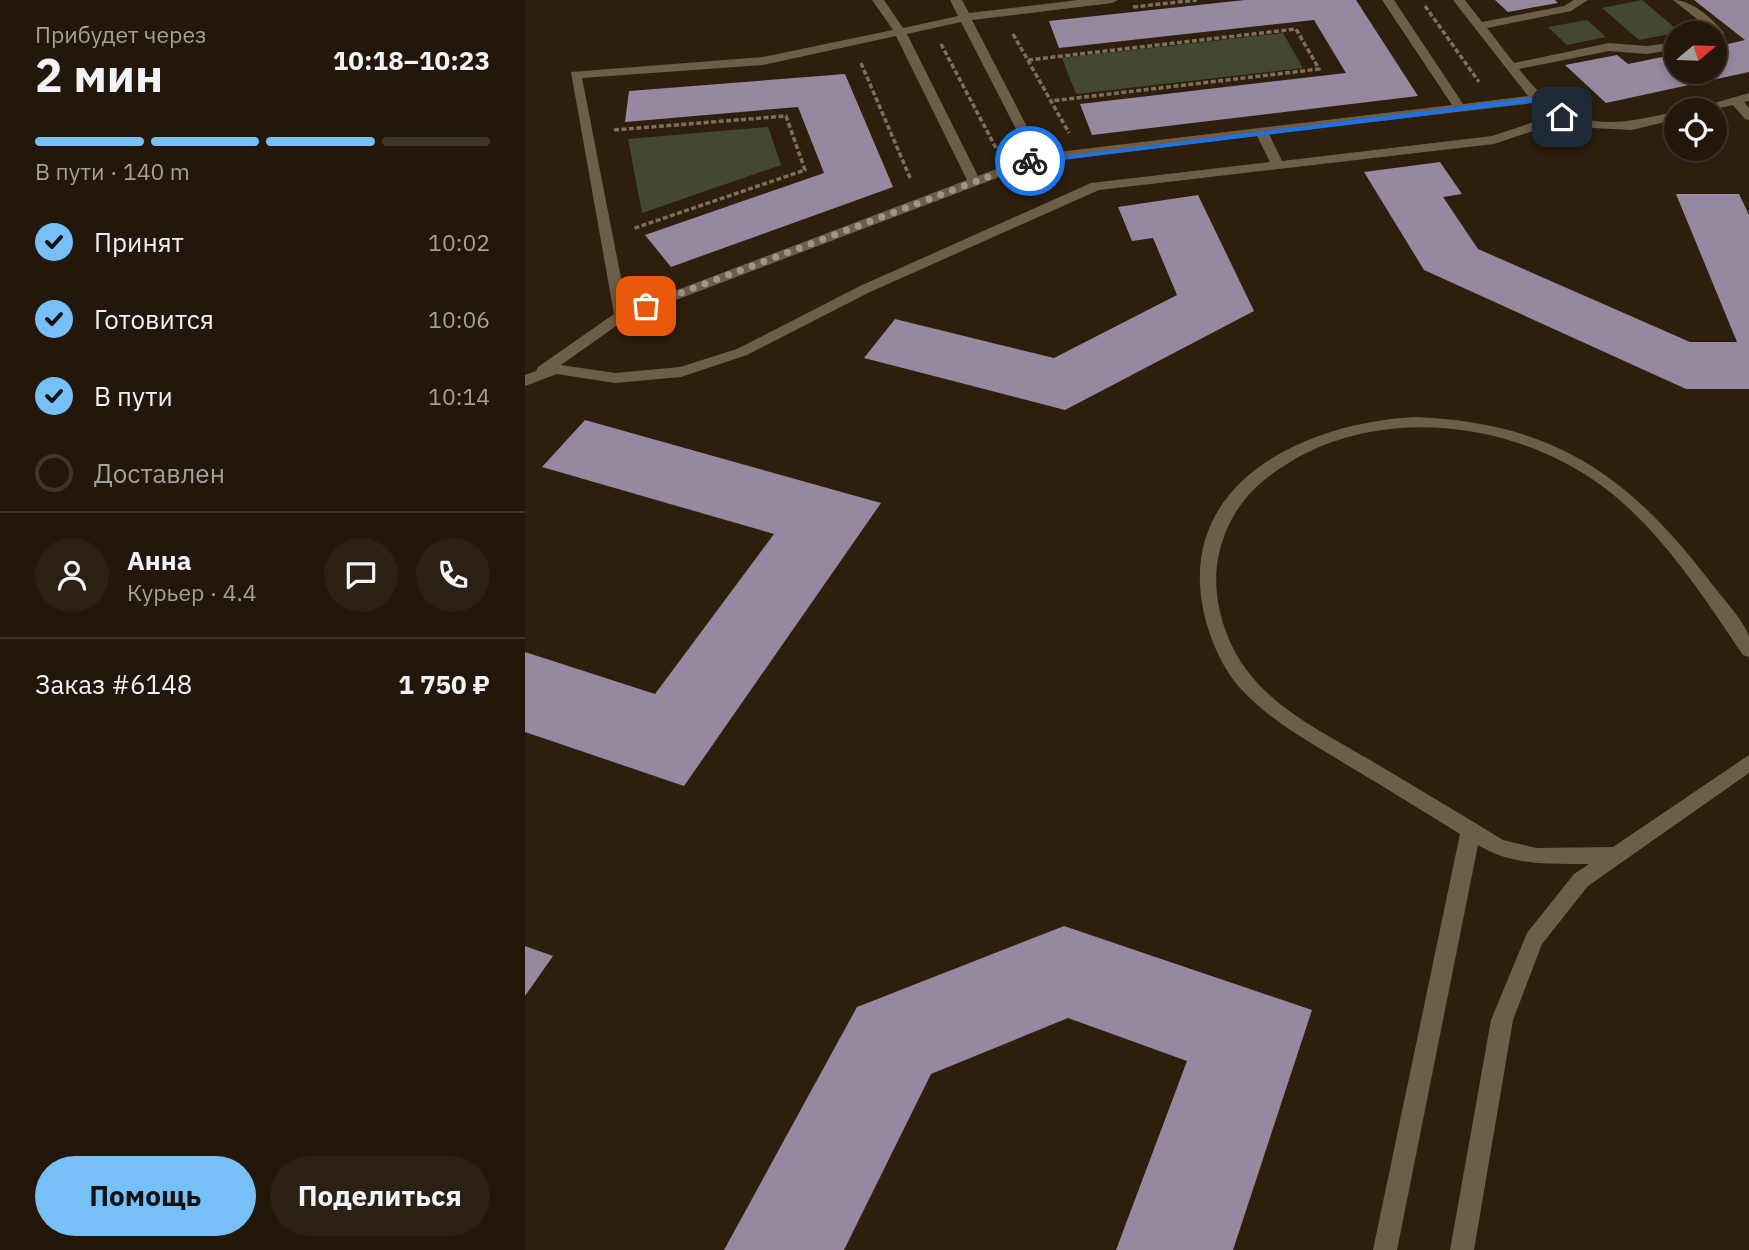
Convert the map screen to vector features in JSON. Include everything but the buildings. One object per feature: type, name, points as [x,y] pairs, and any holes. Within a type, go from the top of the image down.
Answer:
[{"type":"street","points":[[878,0],[900,32],[975,182]]},
{"type":"street","points":[[956,0],[1037,158]]},
{"type":"street","points":[[621,316],[575,75],[763,61],[931,25],[967,23],[1112,0]]},
{"type":"street","points":[[1388,0],[1460,108]]},
{"type":"street","points":[[1459,0],[1536,99],[1562,117],[1593,124],[1632,126],[1664,118]]},
{"type":"street","points":[[1479,26],[1567,9],[1583,0]]},
{"type":"street","points":[[1679,0],[1705,21]]},
{"type":"street","points":[[1511,67],[1609,47],[1647,50],[1664,48]]},
{"type":"street","points":[[528,380],[621,316],[1037,158],[1536,99]]},
{"type":"street","points":[[1742,99],[1749,117]]},
{"type":"street","points":[[528,380],[556,369],[615,379],[681,372],[742,352],[865,289],[1096,186],[1494,140],[1562,117]]},
{"type":"street","points":[[1261,132],[1278,165]]},
{"type":"street","points":[[1616,855],[1536,856],[1499,847],[1278,713],[1234,667],[1207,607],[1206,553],[1231,500],[1276,460],[1333,435],[1392,423],[1466,426],[1538,445],[1598,476],[1656,528],[1744,637],[1749,650]]},
{"type":"street","points":[[1462,1250],[1502,1020],[1534,939],[1581,880],[1749,763]]},
{"type":"street","points":[[1385,1250],[1471,830]]},
{"type":"path","points":[[1129,7],[1197,0]]},
{"type":"path","points":[[1421,0],[1495,104]]},
{"type":"path","points":[[967,23],[1005,20],[1074,142]]},
{"type":"path","points":[[931,25],[1009,170]]},
{"type":"path","points":[[1028,60],[1296,29],[1319,69],[1051,101]]},
{"type":"path","points":[[860,60],[913,186]]},
{"type":"path","points":[[614,130],[786,116],[804,170],[630,229]]},
{"type":"green space","points":[[1642,0],[1667,21],[1664,21],[1664,35],[1639,40],[1602,8]]},
{"type":"green space","points":[[1587,20],[1606,37],[1567,45],[1548,27]]},
{"type":"green space","points":[[1283,33],[1303,68],[1076,94],[1062,58]]},
{"type":"green space","points":[[768,127],[781,165],[642,213],[628,139]]},
{"type":"way so far","points":[[646,306],[1030,161]]},
{"type":"route","points":[[1030,161],[1037,158],[1536,99],[1562,117]]}]
